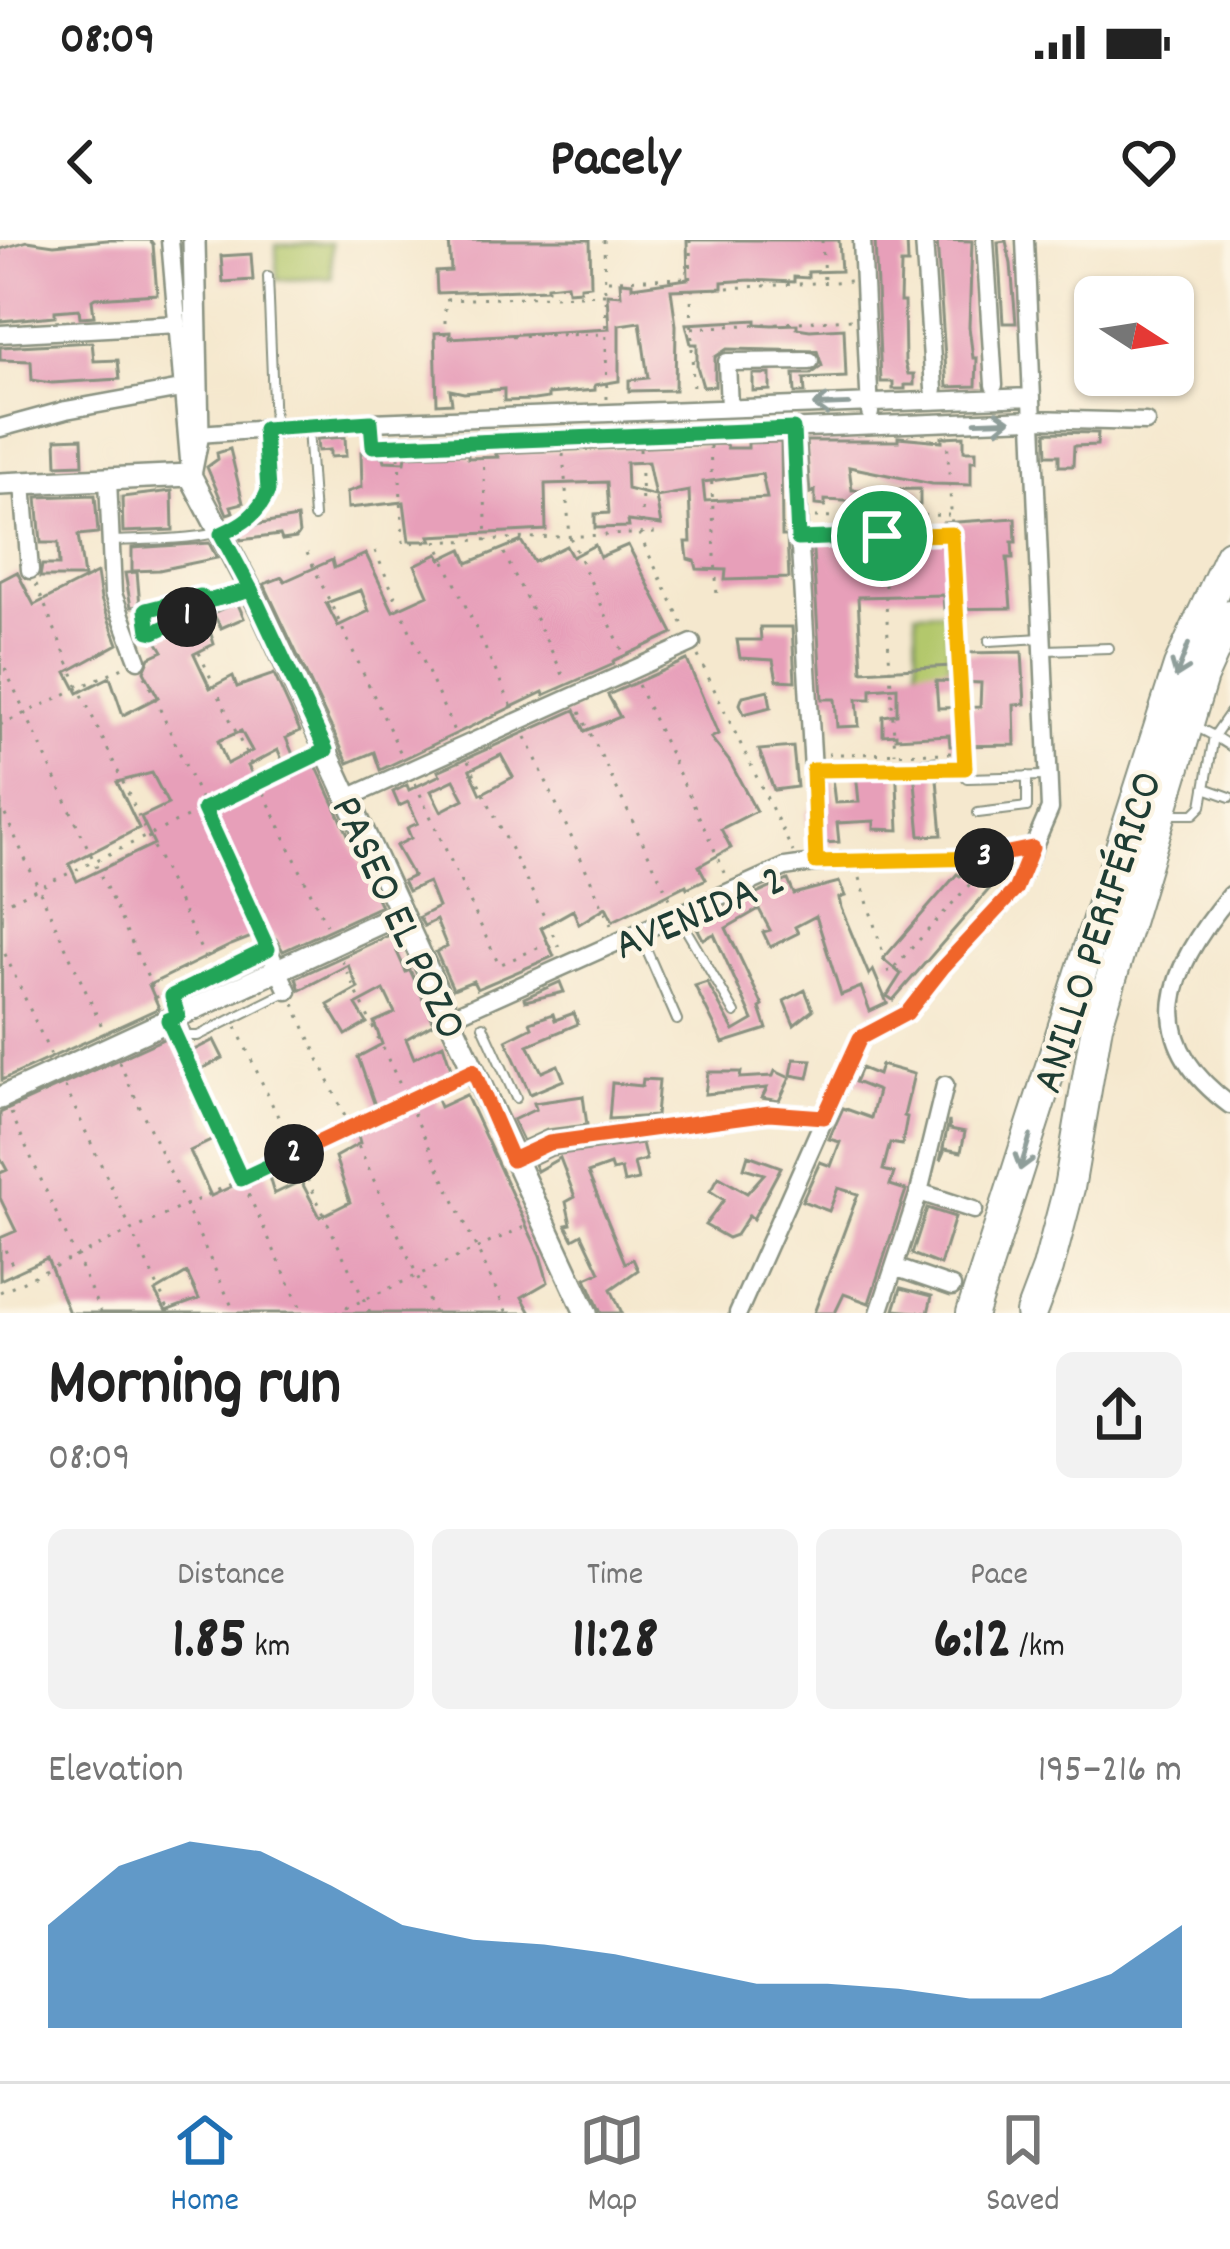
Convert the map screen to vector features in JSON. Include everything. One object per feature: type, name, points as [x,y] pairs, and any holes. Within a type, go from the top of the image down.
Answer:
[{"type":"highway","name":"ANILLO PERIFÉRICO","points":[[973,1313],[1179,666],[1230,555]]},
{"type":"highway","name":"ANILLO PERIFÉRICO","points":[[1030,1313],[1048,1268],[1069,1188],[1097,1025],[1160,812],[1201,729],[1202,676],[1230,615]]},
{"type":"highway","points":[[993,1252],[1008,1245],[1024,1246],[1039,1254],[1048,1268]]},
{"type":"street","points":[[170,240],[190,475]]},
{"type":"street","points":[[190,475],[198,434],[194,240]]},
{"type":"street","points":[[862,240],[870,426]]},
{"type":"street","points":[[925,240],[934,389]]},
{"type":"street","points":[[985,240],[994,385]]},
{"type":"street","points":[[738,1313],[860,1038],[907,1013],[1015,890],[1050,809],[1024,240]]},
{"type":"street","points":[[0,334],[178,324]]},
{"type":"street","points":[[729,408],[727,362],[810,361]]},
{"type":"street","points":[[0,428],[66,410],[182,389]]},
{"type":"street","points":[[198,434],[371,422],[1032,397]]},
{"type":"street","points":[[371,422],[373,446],[1033,419],[1146,422]]},
{"type":"street","points":[[793,429],[812,762]]},
{"type":"street","points":[[30,570],[11,484],[190,475]]},
{"type":"street","name":"PASEO EL POZO","points":[[190,475],[251,590],[586,1313]]},
{"type":"street","points":[[108,479],[113,593],[138,660]]},
{"type":"street","points":[[348,798],[692,643]]},
{"type":"street","name":"AVENIDA 2","points":[[448,1018],[732,890],[807,863],[994,858],[1032,848]]},
{"type":"street","points":[[1230,895],[1179,968],[1169,1010],[1180,1047],[1204,1084],[1230,1106]]},
{"type":"street","points":[[2,1097],[173,1018],[273,959],[334,944],[401,913]]},
{"type":"street","points":[[273,959],[288,991]]},
{"type":"street","points":[[879,1313],[920,1192],[945,1085]]},
{"type":"street","points":[[512,1160],[549,1143],[769,1113],[824,1117]]},
{"type":"street","points":[[920,1192],[974,1210]]},
{"type":"street","points":[[897,1268],[952,1287]]},
{"type":"lane","points":[[108,541],[221,534],[256,513],[265,500],[268,276]]},
{"type":"lane","points":[[308,426],[314,517]]},
{"type":"lane","points":[[208,601],[204,610],[149,631],[146,610],[200,596],[208,601],[251,590]]},
{"type":"lane","points":[[989,641],[1108,648]]},
{"type":"lane","points":[[1201,729],[1230,713]]},
{"type":"lane","points":[[1201,729],[1230,746]]},
{"type":"lane","points":[[1160,812],[1194,814],[1202,806],[1201,729]]},
{"type":"lane","points":[[259,782],[326,750]]},
{"type":"lane","points":[[978,813],[1028,807],[1027,776]]},
{"type":"lane","points":[[967,778],[1047,776]]},
{"type":"lane","points":[[1205,788],[1230,797]]},
{"type":"lane","points":[[678,916],[735,1013]]},
{"type":"lane","points":[[640,934],[677,1020]]},
{"type":"lane","points":[[273,959],[213,976],[172,996],[173,1018],[192,1038],[288,991]]},
{"type":"lane","points":[[483,1026],[516,1098]]},
{"type":"lane","points":[[484,1093],[509,1083]]},
{"type":"path","points":[[604,240],[607,413]]},
{"type":"path","points":[[690,240],[693,409]]},
{"type":"path","points":[[822,240],[824,283]]},
{"type":"path","points":[[605,280],[691,278]]},
{"type":"path","points":[[691,290],[864,281]]},
{"type":"path","points":[[605,295],[445,300],[446,337],[606,334]]},
{"type":"path","points":[[692,328],[866,319]]},
{"type":"path","points":[[812,762],[965,768],[946,422]]},
{"type":"path","points":[[711,432],[717,598]]},
{"type":"path","points":[[639,435],[641,534],[807,863]]},
{"type":"path","points":[[562,438],[570,537],[732,890]]},
{"type":"path","points":[[482,441],[487,540]]},
{"type":"path","points":[[398,444],[403,543],[656,533]]},
{"type":"path","points":[[798,517],[951,514]]},
{"type":"path","points":[[798,539],[952,534]]},
{"type":"path","points":[[882,536],[895,753]]},
{"type":"path","points":[[440,550],[620,943]]},
{"type":"path","points":[[308,553],[499,965],[556,940]]},
{"type":"path","points":[[504,553],[678,916]]},
{"type":"path","points":[[30,570],[79,688],[213,976]]},
{"type":"path","points":[[0,658],[173,1018],[303,1313]]},
{"type":"path","points":[[0,725],[138,660],[273,959]]},
{"type":"path","points":[[812,762],[895,753],[964,753]]},
{"type":"path","points":[[807,863],[812,762]]},
{"type":"path","points":[[0,906],[259,782]]},
{"type":"path","points":[[854,861],[889,973],[994,858]]},
{"type":"path","points":[[0,943],[170,1313]]},
{"type":"path","points":[[334,944],[507,1313]]},
{"type":"path","points":[[288,991],[434,1313]]},
{"type":"path","points":[[232,1018],[370,1313]]},
{"type":"path","points":[[0,1292],[473,1070]]},
{"type":"path","points":[[2,1097],[101,1313]]},
{"type":"path","points":[[334,1313],[541,1220]]},
{"type":"path","points":[[0,1239],[20,1282]]},
{"type":"green space","points":[[331,243],[332,278],[277,280],[276,245]]},
{"type":"green space","points":[[947,611],[949,672],[917,673],[916,612]]},
{"type":"building","points":[[150,240],[157,294],[95,298],[94,316],[80,317],[79,309],[0,321],[0,249],[27,241],[54,245]]},
{"type":"building","points":[[449,240],[590,240],[591,285],[568,291],[567,284],[547,289],[437,293],[436,272],[451,271]]},
{"type":"building","points":[[687,240],[839,240],[841,271],[808,272],[808,278],[794,277],[794,282],[750,280],[722,282],[722,288],[671,290],[675,390],[629,391],[629,380],[648,378],[640,322],[619,325],[619,381],[534,400],[504,401],[504,389],[450,390],[452,403],[437,404],[435,333],[450,332],[450,338],[609,329],[607,294],[621,295],[620,282],[632,283],[632,287],[688,279]]},
{"type":"building","points":[[875,240],[907,240],[908,264],[901,264],[900,302],[904,302],[905,363],[908,374],[914,374],[914,385],[905,385],[905,389],[881,382]]},
{"type":"building","points":[[937,240],[972,241],[969,327],[973,358],[977,358],[976,386],[947,387]]},
{"type":"building","points":[[1006,241],[1016,323],[1003,323],[998,242]]},
{"type":"building","points":[[251,254],[253,280],[223,282],[221,256]]},
{"type":"building","points":[[756,320],[756,324],[797,324],[797,328],[810,330],[844,328],[846,377],[804,379],[805,393],[795,393],[794,374],[811,374],[822,366],[817,351],[727,349],[715,357],[715,386],[703,387],[697,344],[691,344],[686,324]]},
{"type":"building","points":[[92,342],[94,361],[118,360],[120,379],[32,380],[31,361],[0,360],[0,347]]},
{"type":"building","points":[[753,374],[770,374],[770,390],[753,391]]},
{"type":"building","points":[[1046,432],[1098,433],[1097,445],[1074,446],[1073,466],[1059,466],[1059,455],[1047,455]]},
{"type":"building","points":[[964,436],[964,451],[976,451],[971,485],[932,484],[849,467],[852,490],[920,489],[920,505],[825,500],[825,506],[815,505],[815,491],[810,493],[806,441],[898,441],[898,437],[942,441],[942,437]]},
{"type":"building","points":[[345,437],[346,456],[330,457],[330,450],[318,451],[317,439]]},
{"type":"building","points":[[82,438],[83,464],[57,465],[56,439]]},
{"type":"building","points":[[781,442],[782,536],[787,536],[789,578],[725,580],[726,570],[697,569],[695,561],[688,559],[686,542],[691,542],[689,491],[656,497],[661,525],[628,521],[629,527],[595,528],[595,514],[609,513],[607,482],[545,484],[546,530],[430,536],[432,541],[409,541],[404,502],[348,508],[347,492],[362,487],[361,452],[405,462],[406,456],[498,457],[495,453],[726,444],[727,448],[748,448],[748,443]],"holes":[[[648,462],[655,496],[627,489],[626,463]],[[762,474],[767,498],[705,501],[703,482]]]},
{"type":"building","points":[[230,449],[243,503],[231,506],[233,512],[227,514],[207,467],[218,459],[217,453]]},
{"type":"building","points":[[172,491],[173,530],[123,532],[122,497]]},
{"type":"building","points":[[95,495],[98,533],[78,535],[84,577],[40,577],[42,565],[59,565],[58,543],[41,543],[37,497]]},
{"type":"building","points":[[297,518],[296,538],[241,540],[238,534],[255,525]]},
{"type":"building","points":[[1015,518],[1013,558],[1007,558],[1011,608],[944,609],[943,595],[858,597],[862,671],[952,666],[952,654],[1022,652],[1025,704],[1014,705],[1015,745],[950,746],[949,735],[883,735],[883,716],[897,714],[897,687],[871,689],[871,699],[857,699],[859,726],[837,727],[835,699],[822,699],[812,535],[943,530],[943,523]],"holes":[[[936,681],[981,683],[980,707],[938,708]]]},
{"type":"building","points":[[521,541],[534,562],[566,546],[572,557],[595,545],[600,557],[628,545],[673,633],[380,770],[374,752],[348,763],[264,584],[282,577],[285,581],[332,560],[334,568],[366,554],[393,611],[428,595],[415,565],[462,549],[468,563]],"holes":[[[361,590],[369,611],[338,626],[326,603]]]},
{"type":"building","points":[[209,543],[217,558],[132,571],[132,548]]},
{"type":"building","points":[[17,572],[34,605],[97,573],[118,644],[67,672],[78,693],[110,677],[123,715],[158,697],[144,671],[150,657],[163,651],[155,638],[184,627],[189,640],[210,631],[214,644],[194,654],[210,688],[233,676],[237,687],[274,674],[300,731],[286,738],[294,757],[283,762],[278,750],[248,766],[251,784],[261,790],[316,765],[381,906],[283,951],[264,932],[231,945],[149,985],[159,1008],[2,1080],[0,581]],"holes":[[[241,731],[252,751],[227,764],[218,741]],[[152,773],[168,804],[141,817],[154,844],[77,881],[69,864],[139,828],[117,782]]]},
{"type":"building","points":[[137,572],[140,606],[131,607],[125,573]]},
{"type":"building","points":[[237,602],[244,618],[221,628],[213,613]]},
{"type":"building","points":[[760,627],[792,627],[795,681],[777,680],[773,660],[740,658],[737,640],[761,640]]},
{"type":"building","points":[[687,660],[718,734],[711,738],[756,811],[721,829],[731,848],[699,866],[706,879],[613,921],[606,907],[579,924],[573,910],[541,928],[554,956],[477,989],[473,981],[453,989],[436,952],[447,947],[436,920],[424,926],[419,917],[438,907],[428,882],[408,891],[403,881],[413,876],[396,846],[411,838],[407,828],[418,823],[408,802],[399,806],[393,792],[407,785],[409,790],[440,775],[438,771],[575,710],[585,731],[620,717],[608,695]],"holes":[[[501,755],[513,777],[481,794],[470,770]],[[454,780],[464,799],[441,811],[431,791]]]},
{"type":"building","points":[[768,690],[771,707],[744,714],[743,696]]},
{"type":"building","points":[[793,747],[797,787],[774,790],[759,750]]},
{"type":"building","points":[[935,757],[942,835],[920,836],[913,760]]},
{"type":"building","points":[[896,761],[899,830],[874,829],[874,821],[837,823],[839,842],[823,843],[822,824],[807,824],[807,811],[812,804],[820,805],[819,781],[832,778],[835,803],[859,802],[855,762]]},
{"type":"building","points":[[973,870],[992,886],[893,1000],[887,996],[901,974],[883,959],[957,874]]},
{"type":"building","points":[[788,880],[794,894],[839,882],[845,896],[839,898],[841,908],[869,975],[873,970],[887,1003],[870,1011],[861,987],[841,995],[816,916],[795,927],[798,933],[770,947],[763,932],[770,930],[759,909],[726,928],[763,1006],[767,1029],[723,1043],[695,986],[707,982],[734,1031],[753,1020],[714,934],[703,939],[694,922]]},
{"type":"building","points":[[394,933],[401,950],[397,952],[434,1023],[406,1039],[414,1058],[443,1044],[452,1071],[430,1082],[440,1107],[466,1095],[540,1255],[548,1282],[522,1297],[531,1313],[69,1313],[47,1258],[0,1280],[0,1238],[16,1231],[0,1198],[0,1173],[7,1170],[0,1157],[0,1113],[170,1036],[180,1057],[214,1040],[223,1058],[189,1075],[211,1127],[215,1125],[221,1136],[190,1151],[211,1196],[267,1170],[274,1194],[301,1181],[320,1217],[350,1202],[335,1157],[360,1143],[356,1128],[379,1117],[358,1057],[382,1044],[374,1022],[395,1013],[384,990],[356,1005],[367,1023],[346,1035],[328,1005],[358,988],[348,965],[300,990],[296,978]],"holes":[[[187,1273],[199,1299],[166,1311],[155,1292]]]},
{"type":"building","points":[[560,982],[564,992],[525,1001],[524,998]]},
{"type":"building","points":[[805,990],[813,1010],[794,1025],[784,1001]]},
{"type":"building","points":[[574,1013],[578,1024],[528,1045],[542,1072],[558,1065],[564,1080],[530,1094],[506,1040],[532,1027],[530,1022]]},
{"type":"building","points":[[794,1059],[812,1060],[808,1078],[791,1075]]},
{"type":"building","points":[[881,1065],[914,1074],[902,1145],[890,1143],[883,1170],[894,1173],[890,1185],[906,1190],[869,1303],[844,1294],[835,1313],[814,1313],[858,1194],[838,1188],[829,1211],[802,1201],[820,1162],[831,1166],[840,1142],[829,1139],[843,1108],[871,1118],[878,1091],[855,1082],[861,1068],[878,1075]]},
{"type":"building","points":[[775,1071],[790,1078],[779,1101],[762,1098],[767,1088],[705,1094],[708,1072],[741,1072],[740,1078],[773,1076]]},
{"type":"building","points":[[643,1079],[659,1080],[656,1116],[609,1119],[612,1083],[642,1086]]},
{"type":"building","points":[[583,1096],[587,1125],[547,1130],[523,1141],[513,1120],[536,1109],[534,1103]]},
{"type":"building","points":[[949,1121],[950,1129],[965,1132],[961,1152],[945,1149],[940,1161]]},
{"type":"building","points":[[642,1143],[646,1160],[634,1163],[638,1180],[624,1183],[621,1169],[612,1171],[610,1165],[588,1173],[625,1263],[633,1259],[638,1270],[611,1289],[622,1313],[601,1313],[586,1278],[600,1272],[582,1234],[573,1239],[566,1225],[571,1224],[566,1202],[575,1197],[560,1158],[537,1171],[534,1164],[553,1155]]},
{"type":"building","points":[[748,1155],[781,1167],[753,1219],[749,1215],[736,1235],[728,1238],[705,1225],[724,1200],[710,1191],[719,1177],[747,1193],[764,1174],[744,1168]]},
{"type":"building","points":[[927,1208],[955,1217],[940,1265],[912,1254]]},
{"type":"building","points":[[901,1288],[932,1296],[928,1313],[894,1310]]},
{"type":"route","points":[[882,536],[798,539],[793,429],[373,446],[371,422],[264,429],[265,500],[256,513],[221,534],[251,590],[208,601],[204,610],[154,632],[149,631],[144,615],[146,610],[200,596],[208,601],[230,596],[251,590],[326,750],[204,809],[268,949],[172,996],[178,1016],[168,1020],[241,1179],[473,1070],[512,1160],[549,1143],[769,1113],[824,1117],[860,1038],[907,1013],[1015,890],[1032,848],[994,858],[816,862],[813,770],[965,768],[952,534],[882,536]]}]
